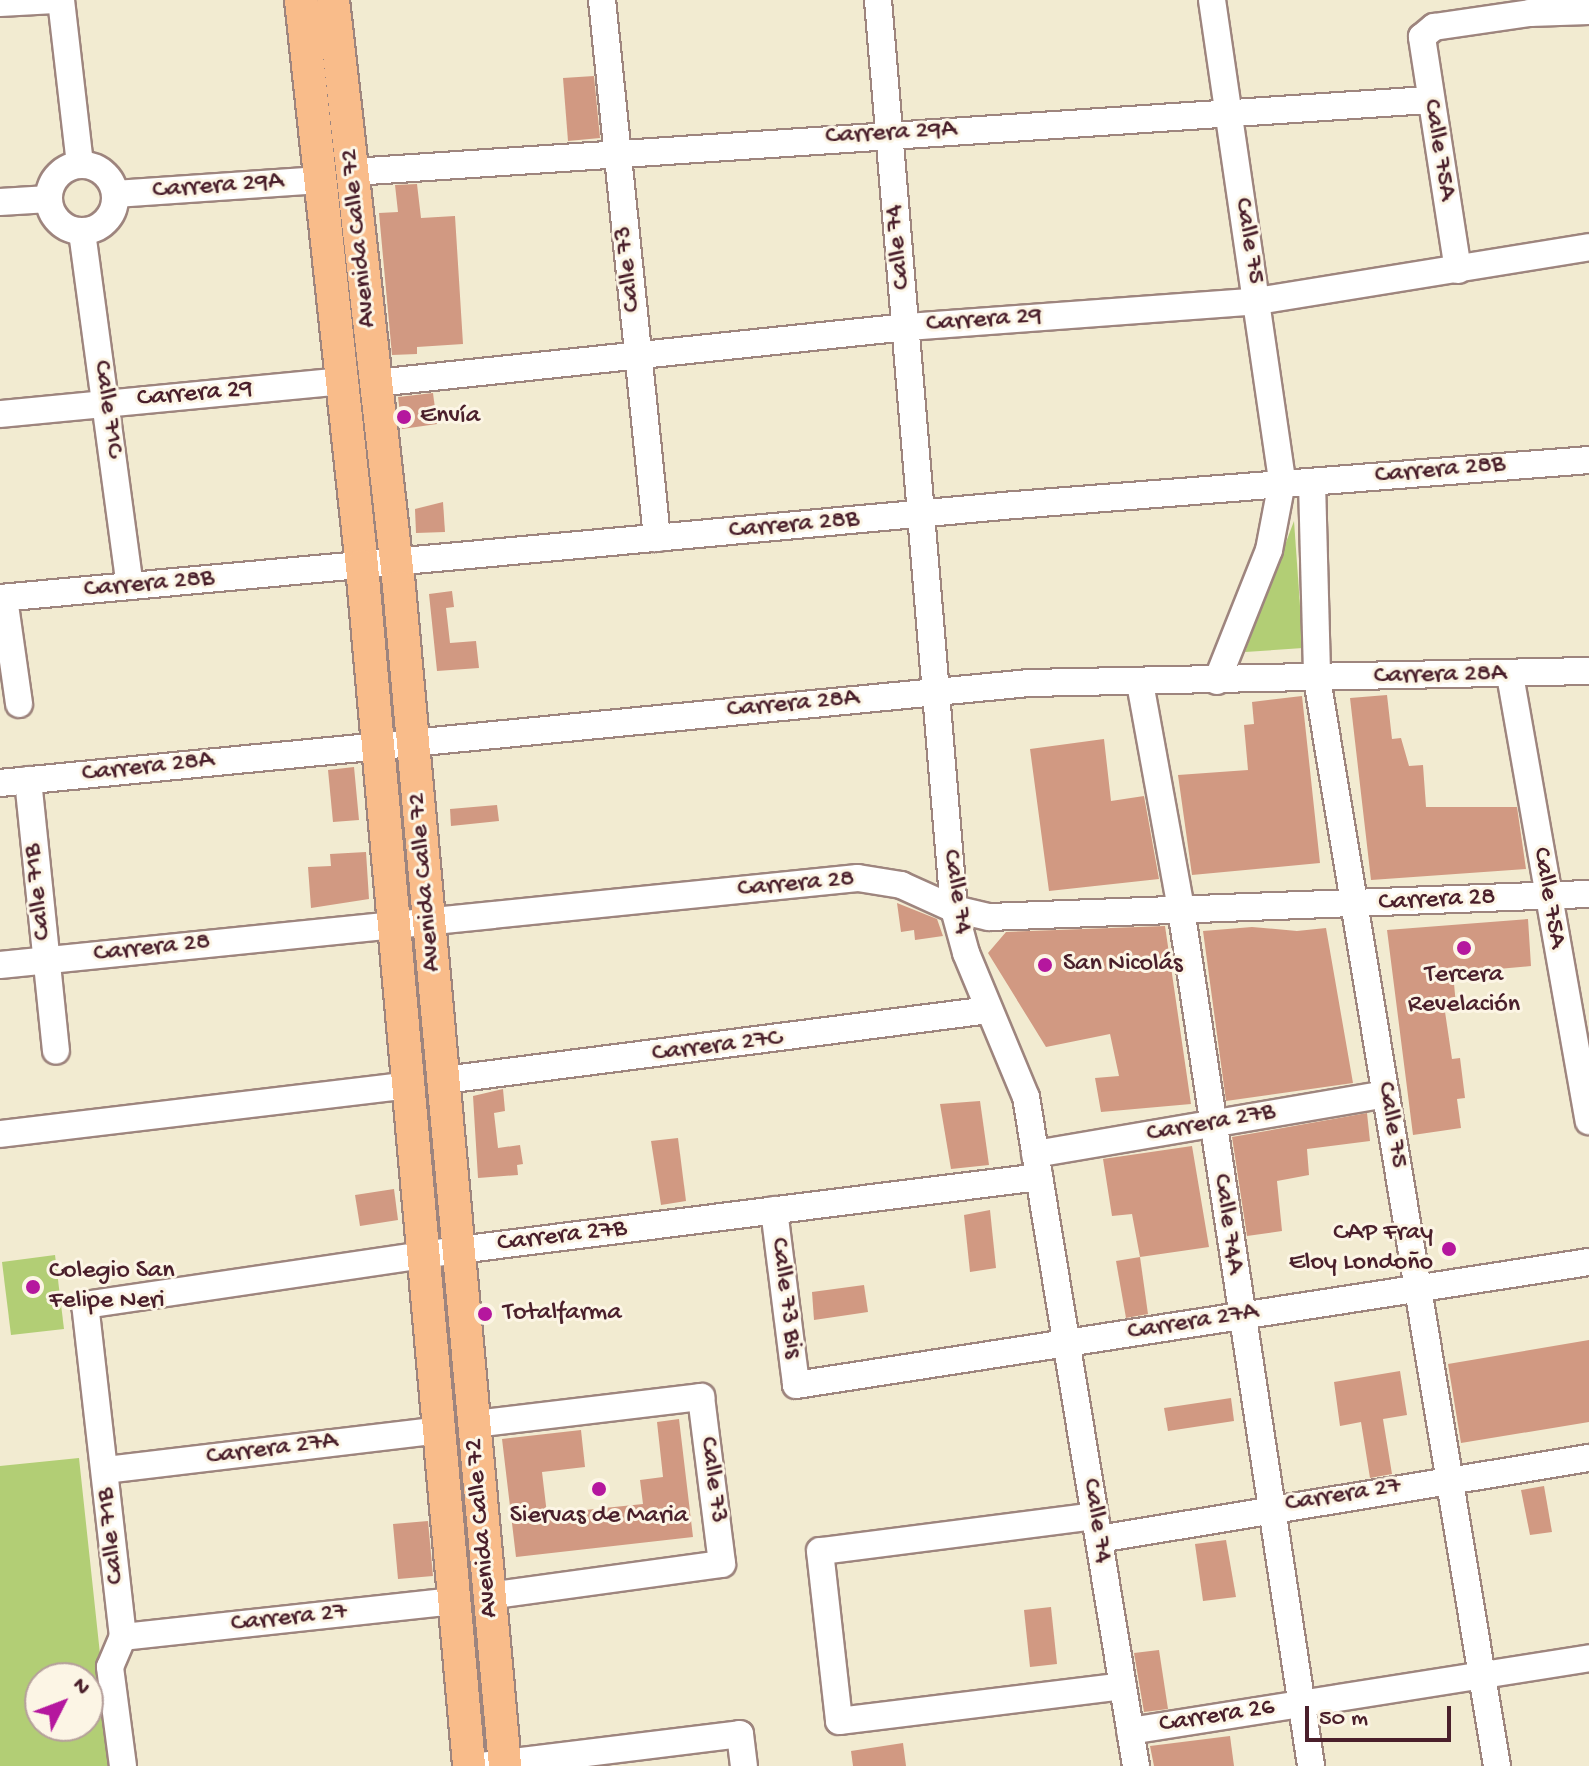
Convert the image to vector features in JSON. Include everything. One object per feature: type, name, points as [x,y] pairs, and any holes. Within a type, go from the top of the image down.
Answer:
[{"type":"main road","points":[[280,0],[308,61]]},
{"type":"main road","name":"Avenida Calle 72","points":[[301,0],[362,566],[469,1766]]},
{"type":"main road","name":"Avenida Calle 72","points":[[338,10],[396,563],[445,1080],[489,1596],[497,1765]]},
{"type":"street","points":[[0,3],[58,0],[80,165]]},
{"type":"street","name":"Calle 73","points":[[602,0],[657,538]]},
{"type":"street","name":"Calle 74","points":[[878,0],[954,909],[989,1010],[1019,1075],[1037,1165],[1136,1766]]},
{"type":"street","name":"Calle 75","points":[[1212,0],[1282,482],[1269,550],[1217,681]]},
{"type":"street","points":[[1529,6],[1589,11]]},
{"type":"street","name":"Calle 75A","points":[[1458,270],[1421,45],[1425,31],[1529,6]]},
{"type":"street","name":"Carrera 29A","points":[[353,172],[890,133],[1429,100]]},
{"type":"street","points":[[80,165],[103,173],[115,194],[107,221],[82,232],[58,222],[49,199],[57,176],[80,165]]},
{"type":"street","name":"Carrera 29A","points":[[115,194],[321,180]]},
{"type":"street","points":[[0,202],[49,199]]},
{"type":"street","name":"Calle 71C","points":[[82,232],[130,586]]},
{"type":"street","name":"Carrera 29","points":[[376,383],[907,327],[1257,301],[1589,247]]},
{"type":"street","name":"Carrera 29","points":[[0,414],[343,381]]},
{"type":"street","name":"Carrera 28B","points":[[2,598],[1282,482],[1589,460]]},
{"type":"street","name":"Calle 75","points":[[1312,482],[1317,679],[1497,1766]]},
{"type":"street","points":[[2,598],[19,704]]},
{"type":"street","name":"Carrera 28A","points":[[0,783],[934,691],[1589,671]]},
{"type":"street","name":"Calle 75A","points":[[1510,675],[1547,896],[1584,1065],[1589,1121]]},
{"type":"street","name":"Calle 74A","points":[[1140,683],[1181,909],[1311,1766]]},
{"type":"street","name":"Calle 71B","points":[[28,780],[56,1051]]},
{"type":"street","name":"Carrera 28","points":[[0,965],[858,878],[901,885],[954,909],[1018,918],[1589,894]]},
{"type":"street","name":"Carrera 27C","points":[[445,1080],[989,1010]]},
{"type":"street","points":[[0,1134],[409,1085]]},
{"type":"street","name":"Carrera 27B","points":[[85,1305],[459,1250],[774,1210],[1037,1165],[1212,1124],[1386,1094]]},
{"type":"street","name":"Calle 73 Bis","points":[[774,1210],[796,1385]]},
{"type":"street","name":"Carrera 27A","points":[[796,1385],[1589,1262]]},
{"type":"street","name":"Calle 71B","points":[[85,1305],[123,1637],[110,1667],[123,1766]]},
{"type":"street","name":"Calle 73","points":[[474,1424],[701,1397],[722,1564],[489,1596]]},
{"type":"street","name":"Carrera 27A","points":[[105,1470],[440,1430]]},
{"type":"street","name":"Carrera 27","points":[[1123,1686],[839,1721],[820,1551],[1097,1528],[1270,1507],[1589,1458]]},
{"type":"street","name":"Carrera 27","points":[[123,1637],[455,1601]]},
{"type":"street","name":"Carrera 26","points":[[1130,1731],[1589,1658]]},
{"type":"street","points":[[497,1765],[740,1734],[744,1766]]},
{"type":"green space","points":[[1294,521],[1303,648],[1245,652]]},
{"type":"green space","points":[[390,599],[401,715],[387,716],[376,601]]},
{"type":"green space","points":[[405,766],[416,881],[402,882],[391,767]]},
{"type":"green space","points":[[421,942],[432,1057],[418,1058],[407,943]]},
{"type":"green space","points":[[436,1109],[447,1224],[433,1225],[422,1110]]},
{"type":"green space","points":[[55,1255],[64,1329],[11,1335],[2,1262]]},
{"type":"green space","points":[[451,1286],[462,1401],[448,1403],[437,1287]]},
{"type":"green space","points":[[465,1448],[476,1564],[462,1565],[451,1450]]},
{"type":"green space","points":[[79,1458],[101,1662],[24,1662],[24,1742],[104,1742],[104,1691],[112,1766],[0,1766],[0,1466]]},
{"type":"green space","points":[[481,1621],[492,1736],[478,1737],[467,1622]]},
{"type":"building","points":[[594,76],[600,138],[568,141],[563,78]]},
{"type":"building","points":[[417,184],[421,218],[455,216],[463,344],[417,347],[417,354],[392,355],[379,213],[398,212],[395,185]]},
{"type":"building","points":[[433,393],[437,424],[402,429],[398,397]]},
{"type":"building","points":[[443,502],[445,532],[416,533],[415,509]]},
{"type":"building","points":[[452,591],[454,607],[446,608],[450,643],[476,641],[479,668],[437,671],[429,594]]},
{"type":"building","points":[[1387,695],[1392,739],[1401,738],[1409,766],[1423,765],[1426,807],[1517,807],[1526,869],[1371,880],[1350,698]]},
{"type":"building","points":[[1302,696],[1320,863],[1192,875],[1178,775],[1248,770],[1244,725],[1254,724],[1252,702]]},
{"type":"building","points":[[1104,739],[1111,801],[1144,796],[1159,879],[1049,891],[1030,749]]},
{"type":"building","points":[[354,767],[359,820],[333,822],[328,770]]},
{"type":"building","points":[[497,805],[499,821],[451,826],[450,809]]},
{"type":"building","points":[[366,852],[369,899],[311,908],[308,867],[331,866],[330,854]]},
{"type":"building","points":[[897,903],[937,919],[943,936],[915,940],[914,930],[901,932]]},
{"type":"building","points":[[1528,919],[1531,966],[1453,973],[1456,1005],[1444,1005],[1452,1059],[1460,1058],[1465,1098],[1457,1099],[1461,1128],[1413,1135],[1387,930]]},
{"type":"building","points":[[1165,926],[1191,1104],[1101,1112],[1095,1078],[1119,1076],[1110,1034],[1046,1047],[988,953],[1006,932]]},
{"type":"building","points":[[1252,927],[1297,931],[1326,928],[1353,1083],[1226,1101],[1203,931]]},
{"type":"building","points":[[503,1089],[505,1111],[494,1113],[498,1148],[520,1145],[523,1164],[517,1165],[518,1175],[478,1178],[473,1096]]},
{"type":"building","points":[[980,1101],[989,1165],[951,1169],[940,1104]]},
{"type":"building","points":[[1367,1113],[1370,1141],[1307,1149],[1309,1175],[1277,1181],[1282,1231],[1247,1236],[1232,1137]]},
{"type":"building","points":[[678,1138],[686,1201],[661,1205],[651,1141]]},
{"type":"building","points":[[1192,1146],[1209,1247],[1140,1257],[1132,1214],[1112,1216],[1103,1159]]},
{"type":"building","points":[[394,1189],[398,1220],[360,1226],[355,1195]]},
{"type":"building","points":[[990,1210],[996,1268],[970,1272],[964,1215]]},
{"type":"building","points":[[1140,1257],[1148,1314],[1126,1318],[1116,1261]]},
{"type":"building","points":[[864,1285],[868,1312],[814,1320],[812,1292]]},
{"type":"building","points":[[1589,1340],[1589,1422],[1461,1443],[1448,1364]]},
{"type":"building","points":[[1400,1371],[1407,1415],[1383,1419],[1392,1474],[1370,1478],[1361,1422],[1340,1426],[1334,1382]]},
{"type":"building","points":[[1231,1398],[1234,1421],[1168,1431],[1164,1408]]},
{"type":"building","points":[[679,1419],[693,1537],[516,1557],[502,1439],[581,1430],[585,1467],[542,1472],[547,1514],[643,1504],[640,1480],[663,1477],[657,1422]]},
{"type":"building","points":[[1544,1486],[1552,1532],[1530,1535],[1521,1490]]},
{"type":"building","points":[[428,1521],[433,1576],[398,1579],[393,1524]]},
{"type":"building","points":[[1226,1540],[1236,1597],[1203,1601],[1195,1544]]},
{"type":"building","points":[[1051,1607],[1057,1664],[1030,1667],[1024,1610]]},
{"type":"building","points":[[1159,1650],[1168,1709],[1144,1712],[1134,1653]]},
{"type":"building","points":[[1230,1736],[1234,1766],[1154,1766],[1150,1746]]},
{"type":"building","points":[[903,1743],[906,1766],[853,1766],[851,1751]]},
{"type":"place","name":"Envía","points":[[404,417]]},
{"type":"place","name":"Tercera Revelación","points":[[1464,948]]},
{"type":"place","name":"San Nicolás","points":[[1045,965]]},
{"type":"place","name":"CAP Fray Eloy Londoño","points":[[1449,1249]]},
{"type":"place","name":"Colegio San Felipe Neri","points":[[33,1287]]},
{"type":"place","name":"Totalfarma","points":[[485,1314]]},
{"type":"place","name":"Siervas de Maria","points":[[599,1489]]}]
